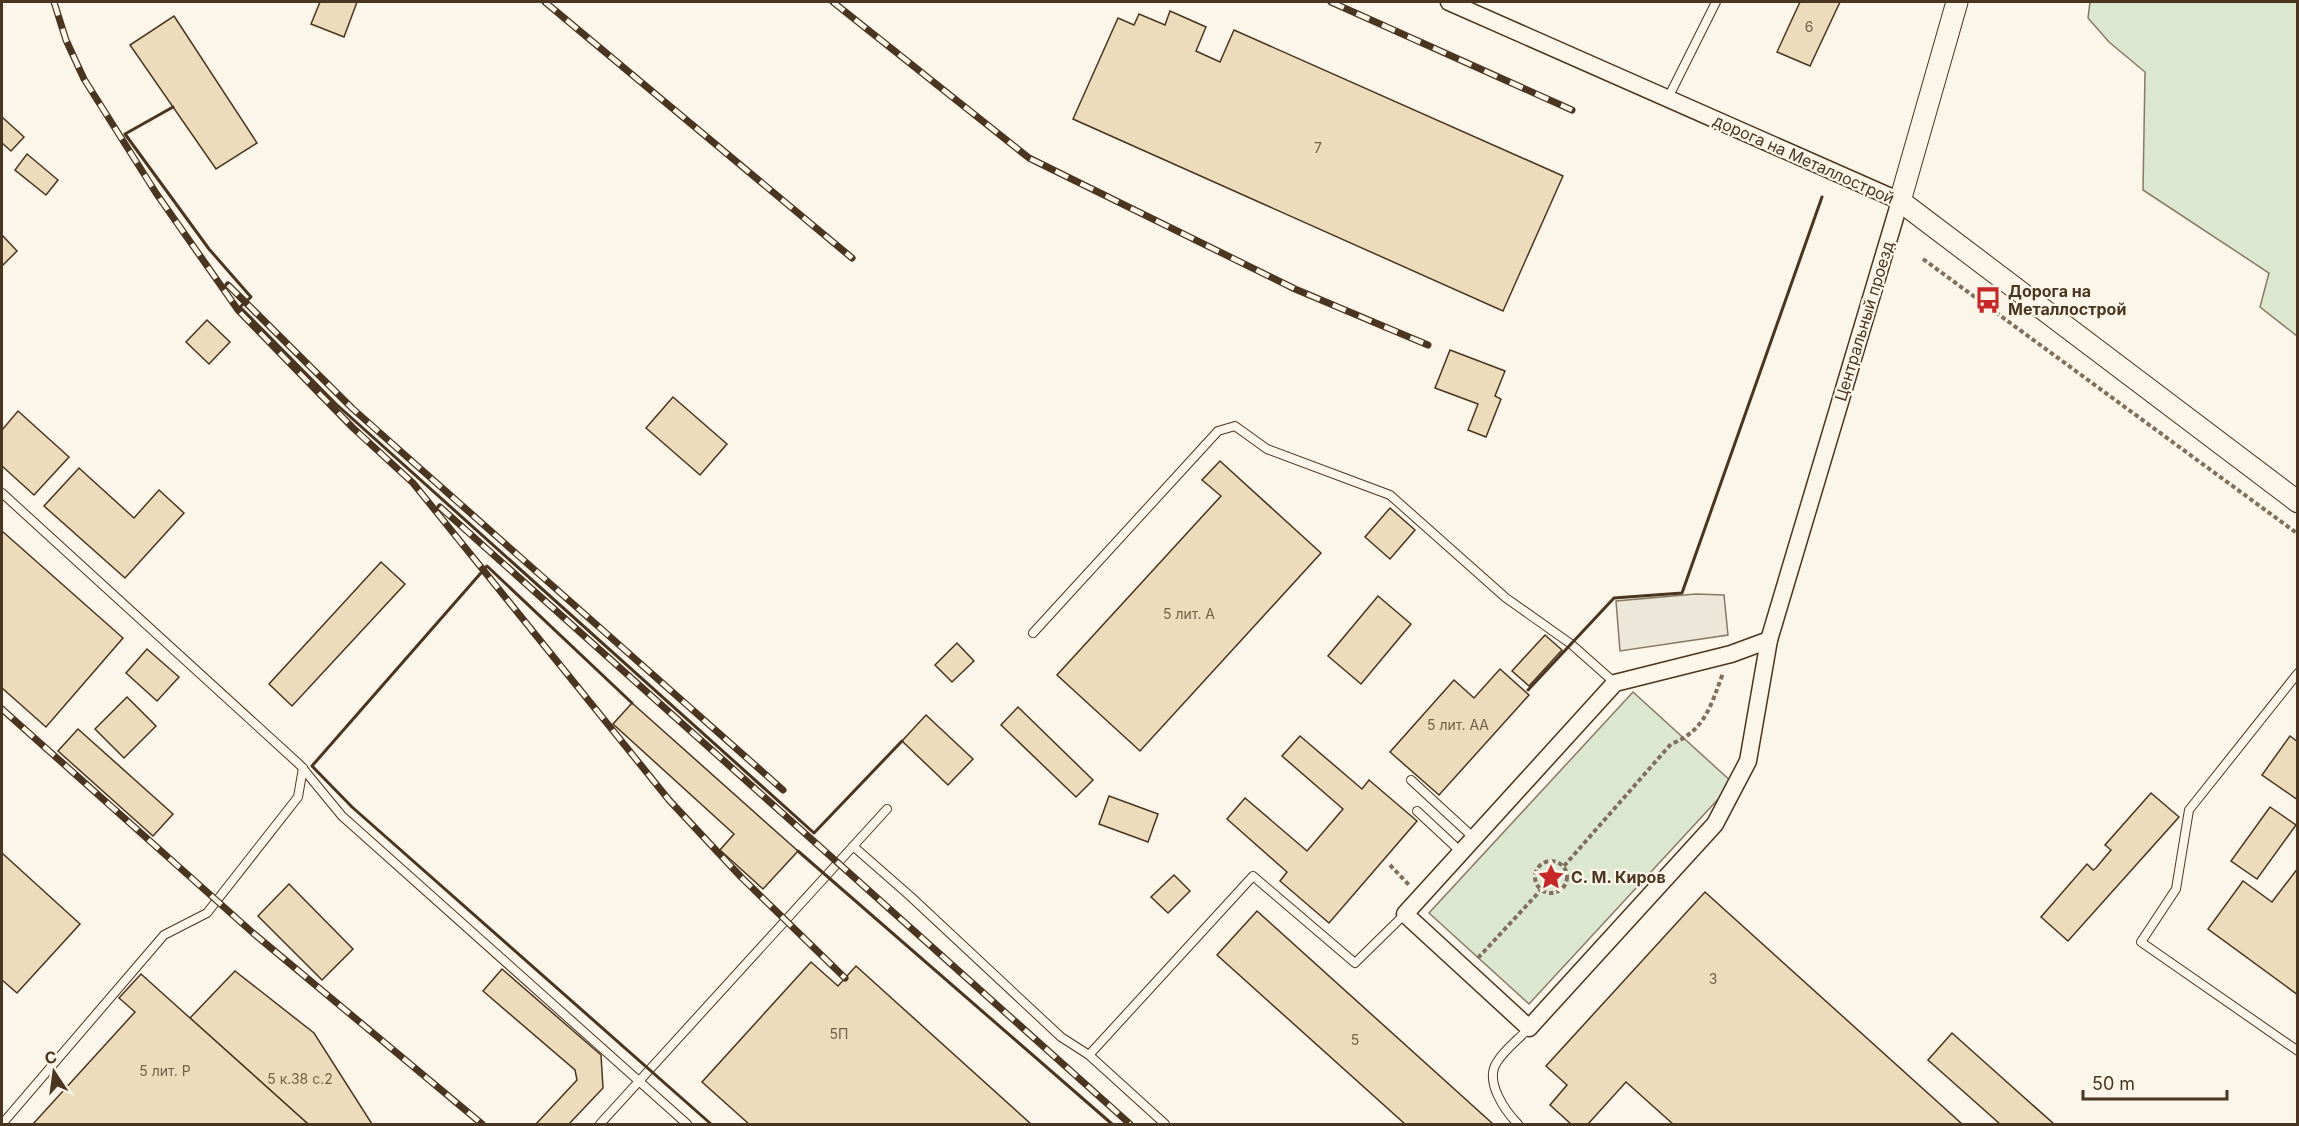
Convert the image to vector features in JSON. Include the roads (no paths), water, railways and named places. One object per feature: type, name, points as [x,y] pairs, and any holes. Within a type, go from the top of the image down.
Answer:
[{"type":"street","name":"дорога на Металлострой","points":[[1449,2],[1900,201],[2298,502]]},
{"type":"street","name":"Центральный проезд","points":[[1529,1028],[1715,824],[1748,761],[1769,640],[1957,2]]},
{"type":"street","points":[[1529,1028],[1405,914],[1615,683],[1731,654],[1769,640]]},
{"type":"lane","points":[[1668,98],[1716,2]]},
{"type":"lane","points":[[1033,633],[1218,431],[1235,426],[1267,448],[1390,495],[1506,598],[1571,644],[1615,683]]},
{"type":"lane","points":[[2,493],[303,768],[342,816],[687,1125]]},
{"type":"lane","points":[[2298,673],[2189,810],[2176,889],[2141,942],[2298,1051]]},
{"type":"lane","points":[[2,1124],[164,935],[207,913],[298,797],[303,768]]},
{"type":"lane","points":[[1412,780],[1474,838]]},
{"type":"lane","points":[[600,1125],[887,809]]},
{"type":"lane","points":[[1417,811],[1461,852]]},
{"type":"lane","points":[[853,846],[910,896],[1060,1037],[1089,1055],[1165,1125]]},
{"type":"lane","points":[[1089,1055],[1253,876],[1355,963],[1405,914]]},
{"type":"lane","points":[[1518,1125],[1506,1112],[1493,1080],[1496,1063],[1529,1028]]},
{"type":"railway","points":[[54,2],[66,40],[84,79],[156,193],[238,310],[352,427],[413,483],[669,800],[741,877],[845,978]]},
{"type":"railway","points":[[545,2],[852,258]]},
{"type":"railway","points":[[833,2],[1029,158],[1295,289],[1428,345]]},
{"type":"railway","points":[[1331,2],[1572,110]]},
{"type":"railway","points":[[228,285],[353,409],[783,790]]},
{"type":"railway","points":[[440,507],[1130,1124]]},
{"type":"railway","points":[[2,709],[253,933],[482,1124]]},
{"type":"place","name":"Дорога на Металлострой","points":[[1988,300]]},
{"type":"place","name":"С. М. Киров","points":[[1551,877]]}]
